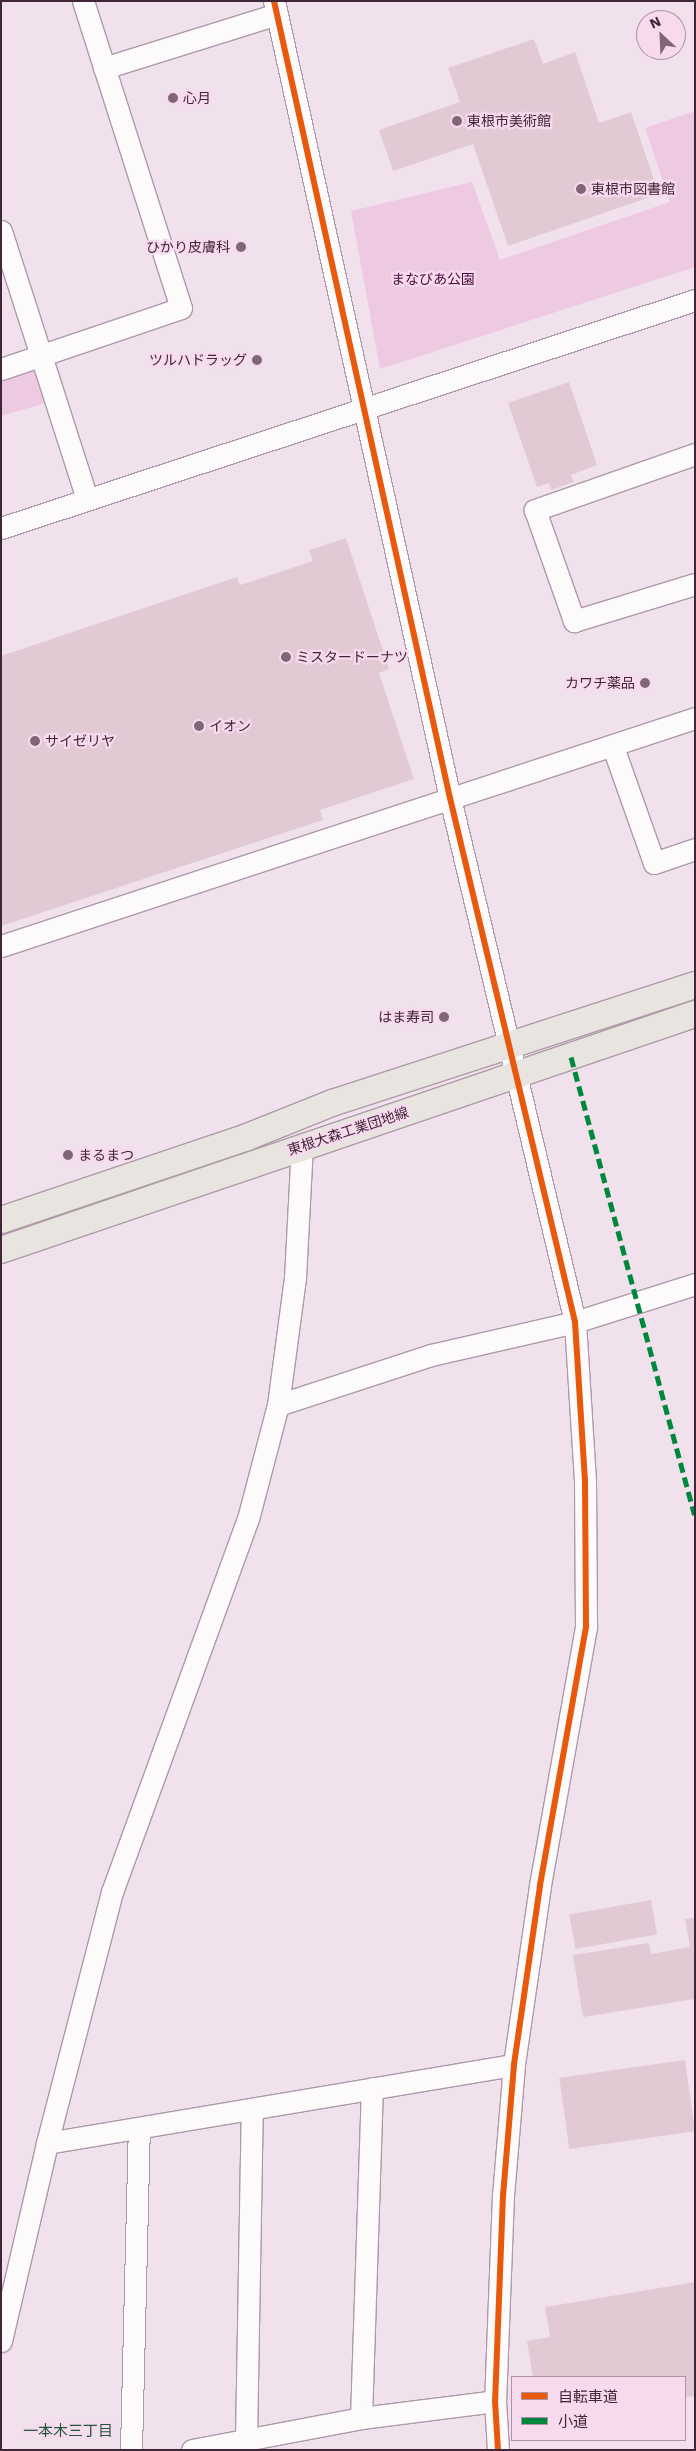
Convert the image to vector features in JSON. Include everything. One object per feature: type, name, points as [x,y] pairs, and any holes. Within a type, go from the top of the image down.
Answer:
[{"type":"main road","name":"東根大森工業団地線","points":[[1,1220],[247,1137],[332,1103],[509,1048],[695,985]]},
{"type":"main road","name":"東根大森工業団地線","points":[[1,1250],[302,1146],[519,1075],[695,1014]]},
{"type":"street","points":[[1,369],[181,308],[83,1]]},
{"type":"street","points":[[104,68],[275,8],[450,798],[509,1048],[519,1075],[575,1322],[585,1480],[586,1628],[514,2065],[503,2195],[495,2401],[498,2450]]},
{"type":"street","points":[[1,231],[87,499]]},
{"type":"street","points":[[1,528],[363,409],[694,304]]},
{"type":"street","points":[[695,454],[535,510],[574,620],[695,584]]},
{"type":"street","points":[[1,946],[695,718]]},
{"type":"street","points":[[613,746],[654,863],[695,850]]},
{"type":"street","points":[[1,2341],[47,2143],[112,1892],[248,1519],[278,1405],[295,1278],[302,1146]]},
{"type":"street","points":[[278,1405],[431,1355],[575,1322],[695,1284]]},
{"type":"street","points":[[47,2143],[139,2131],[372,2088],[514,2065]]},
{"type":"street","points":[[360,2418],[372,2088]]},
{"type":"street","points":[[246,2442],[252,2110]]},
{"type":"street","points":[[131,2450],[139,2131]]},
{"type":"street","points":[[192,2450],[246,2442],[360,2418],[495,2401]]},
{"type":"green space","name":"まなびあ公園","points":[[695,111],[695,267],[380,369],[351,211],[472,182],[500,260],[670,202],[645,128]]},
{"type":"green space","points":[[41,355],[56,400],[1,416],[1,369]]},
{"type":"building","points":[[534,39],[543,64],[575,52],[599,123],[631,112],[659,194],[508,246],[473,144],[393,171],[379,130],[460,102],[448,68]]},
{"type":"building","points":[[569,382],[597,465],[571,475],[574,482],[551,490],[549,483],[537,487],[508,403]]},
{"type":"building","name":"イオン","points":[[346,538],[389,669],[379,673],[414,779],[320,810],[323,820],[1,926],[1,656],[237,577],[240,585],[313,561],[309,550]]},
{"type":"building","points":[[651,1900],[657,1934],[575,1949],[569,1914]]},
{"type":"building","points":[[695,1918],[695,1999],[583,2017],[573,1955],[649,1943],[651,1954],[690,1947],[685,1919]]},
{"type":"building","points":[[685,2060],[695,2131],[569,2149],[559,2078]]},
{"type":"building","points":[[695,2282],[695,2396],[686,2397],[686,2376],[533,2376],[527,2341],[550,2337],[545,2307]]},
{"type":"marked path","points":[[571,1057],[695,1515]]},
{"type":"cycle path","points":[[274,1],[450,798],[575,1322],[585,1480],[586,1627],[540,1886],[514,2065],[503,2195],[495,2401],[498,2450]]},
{"type":"place","name":"心月","points":[[173,98]]},
{"type":"place","name":"東根市美術館","points":[[457,121]]},
{"type":"place","name":"東根市図書館","points":[[581,189]]},
{"type":"place","name":"ひかり皮膚科","points":[[241,247]]},
{"type":"place","name":"ツルハドラッグ","points":[[257,360]]},
{"type":"place","name":"ミスタードーナツ","points":[[286,657]]},
{"type":"place","name":"カワチ薬品","points":[[645,683]]},
{"type":"place","name":"イオン","points":[[199,726]]},
{"type":"place","name":"サイゼリヤ","points":[[35,741]]},
{"type":"place","name":"はま寿司","points":[[444,1017]]},
{"type":"place","name":"まるまつ","points":[[68,1155]]},
{"type":"district","name":"一本木三丁目","points":[[68,2432]]}]
